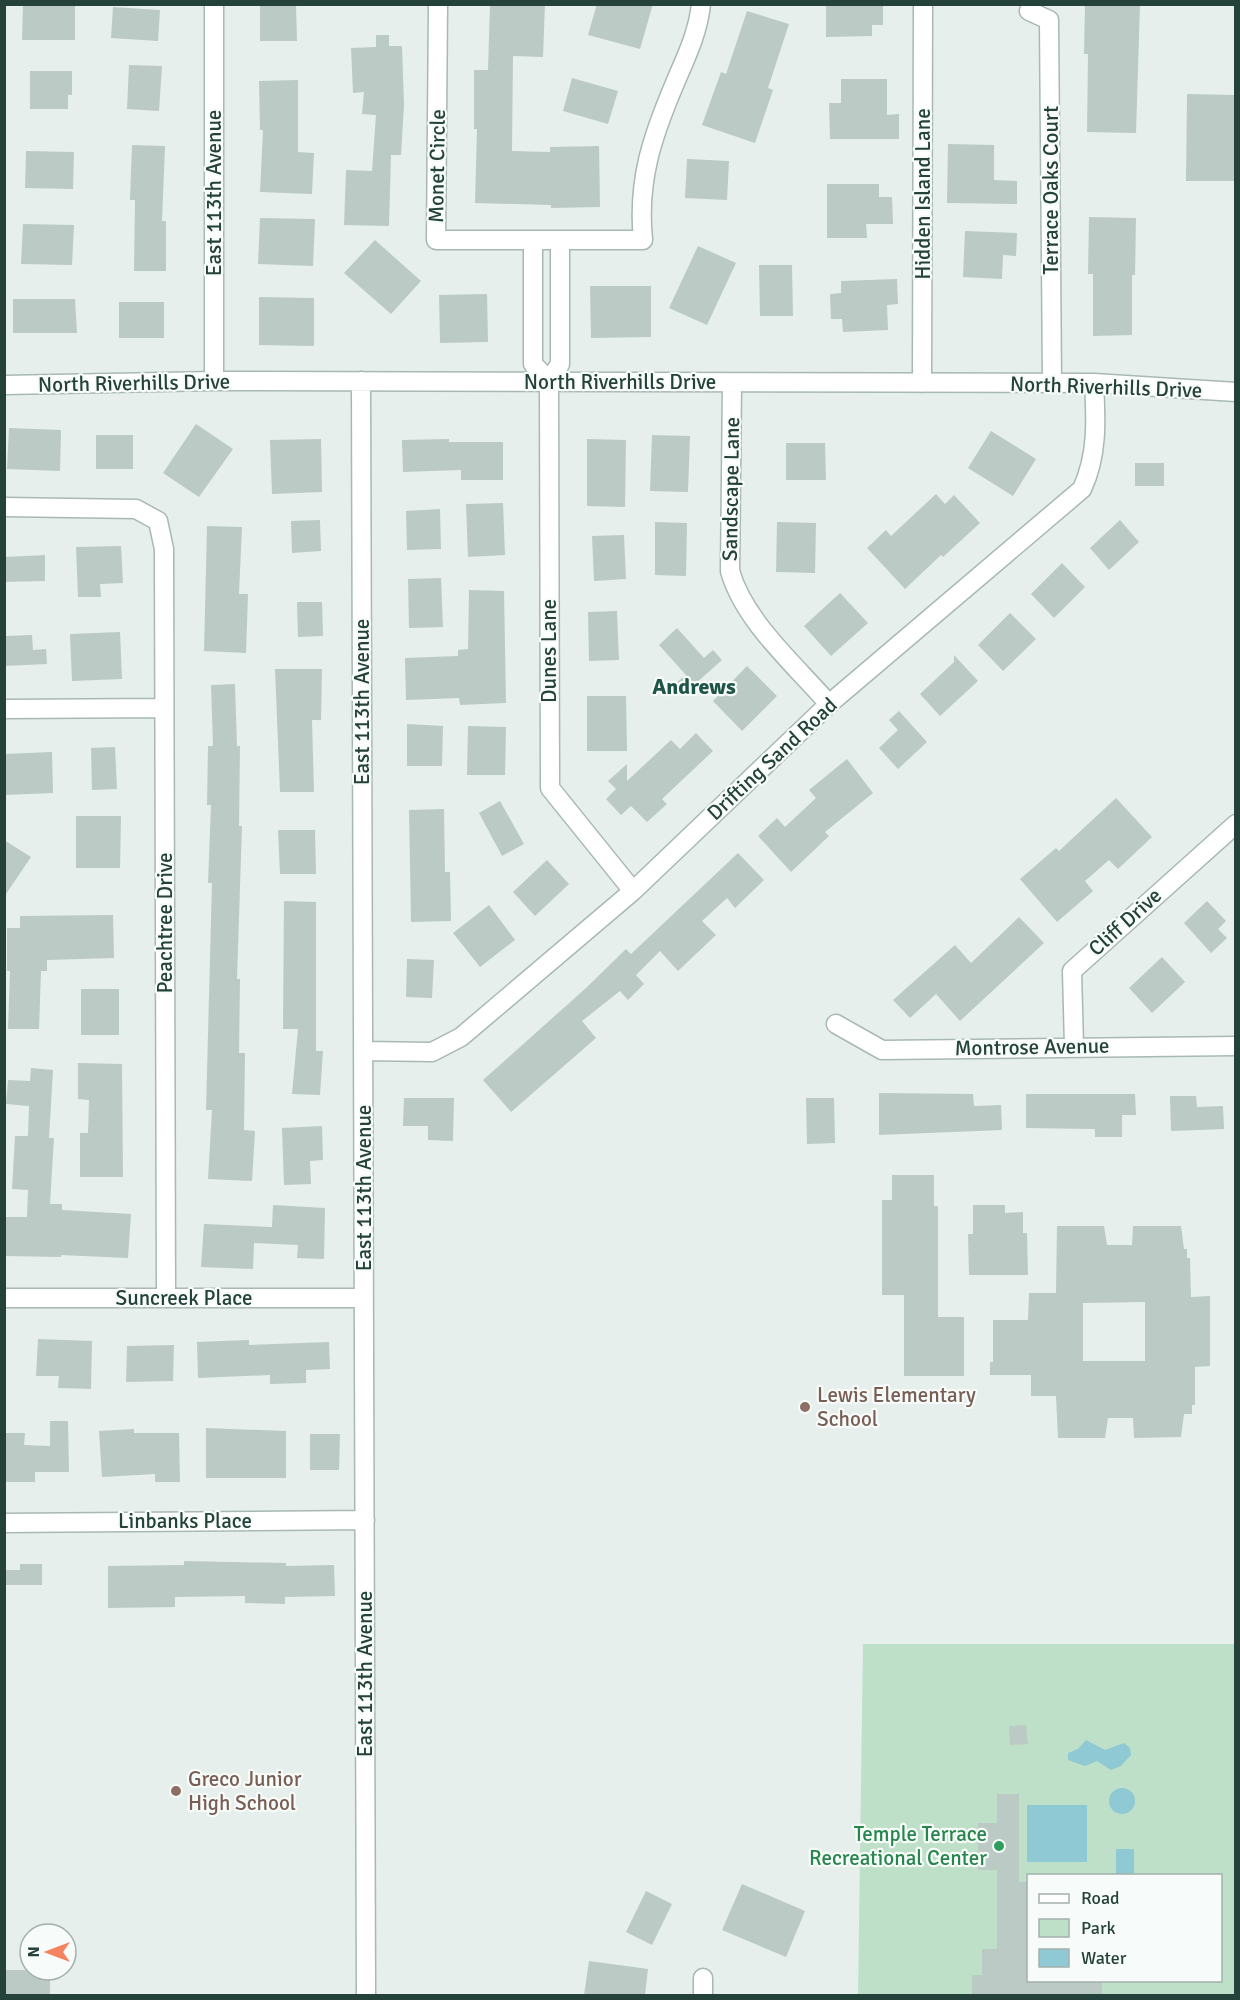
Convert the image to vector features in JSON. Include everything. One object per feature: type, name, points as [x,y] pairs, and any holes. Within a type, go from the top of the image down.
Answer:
[{"type":"street","name":"East 113th Avenue","points":[[214,4],[214,381]]},
{"type":"street","name":"Monet Circle","points":[[438,4],[436,240],[643,240],[643,177],[657,126],[699,25],[701,4]]},
{"type":"street","name":"Hidden Island Lane","points":[[922,383],[923,4]]},
{"type":"street","name":"Terrace Oaks Court","points":[[1029,11],[1049,20],[1052,382]]},
{"type":"street","points":[[533,240],[533,364],[549,381]]},
{"type":"street","name":"Dunes Lane","points":[[560,240],[560,364],[549,381],[550,788],[633,891]]},
{"type":"street","name":"North Riverhills Drive","points":[[4,385],[214,381],[1052,382],[1236,392]]},
{"type":"street","name":"East 113th Avenue","points":[[361,381],[366,1995]]},
{"type":"street","name":"Sandscape Lane","points":[[732,383],[730,571],[736,592],[752,616],[829,704]]},
{"type":"street","name":"Drifting Sand Road","points":[[363,1051],[432,1052],[461,1037],[633,891],[829,704],[1082,489],[1092,468],[1096,422],[1094,383]]},
{"type":"street","name":"Peachtree Drive","points":[[4,507],[136,509],[158,521],[164,549],[166,1298]]},
{"type":"street","points":[[4,709],[164,708]]},
{"type":"street","name":"Cliff Drive","points":[[1074,1046],[1072,971],[1236,824]]},
{"type":"street","name":"Montrose Avenue","points":[[836,1024],[882,1050],[1074,1046],[1236,1046]]},
{"type":"street","name":"Suncreek Place","points":[[4,1298],[364,1298]]},
{"type":"street","name":"Linbanks Place","points":[[4,1523],[365,1520]]},
{"type":"green space","points":[[863,1644],[1235,1644],[1235,1995],[858,1996]]},
{"type":"water","points":[[1086,1740],[1105,1750],[1124,1743],[1130,1748],[1131,1755],[1121,1766],[1111,1770],[1097,1761],[1085,1766],[1068,1760],[1068,1753],[1078,1749]]},
{"type":"water","points":[[1122,1788],[1131,1792],[1135,1801],[1131,1810],[1122,1814],[1113,1810],[1109,1801],[1113,1792]]},
{"type":"water","points":[[1027,1805],[1087,1805],[1087,1862],[1027,1862]]},
{"type":"water","points":[[1116,1849],[1134,1849],[1134,1874],[1116,1874]]},
{"type":"building","points":[[23,4],[75,4],[75,40],[22,40]]},
{"type":"building","points":[[260,4],[296,4],[297,41],[260,41]]},
{"type":"building","points":[[490,4],[545,4],[543,57],[513,56],[512,151],[550,152],[550,147],[599,146],[600,207],[551,208],[551,205],[475,203],[477,129],[474,129],[474,70],[488,70]]},
{"type":"building","points":[[597,4],[653,4],[640,49],[588,35]]},
{"type":"building","points":[[826,4],[883,4],[883,25],[872,25],[872,36],[826,37]]},
{"type":"building","points":[[1085,4],[1140,4],[1136,133],[1087,132],[1088,54],[1084,54]]},
{"type":"building","points":[[113,7],[160,10],[158,41],[111,38]]},
{"type":"building","points":[[747,11],[789,24],[768,88],[773,90],[755,143],[702,125],[721,72],[726,74]]},
{"type":"building","points":[[376,35],[389,35],[389,46],[402,46],[404,105],[401,155],[391,155],[389,226],[344,225],[346,170],[372,171],[376,115],[362,114],[364,92],[353,93],[351,48],[376,47]]},
{"type":"building","points":[[129,65],[162,66],[159,111],[127,109]]},
{"type":"building","points":[[30,71],[72,71],[72,95],[68,95],[68,109],[30,109]]},
{"type":"building","points":[[572,78],[618,91],[608,124],[563,111]]},
{"type":"building","points":[[841,79],[887,79],[887,115],[899,114],[899,139],[830,139],[829,103],[841,103]]},
{"type":"building","points":[[298,80],[298,152],[314,153],[312,194],[260,192],[263,130],[260,130],[259,81]]},
{"type":"building","points":[[1187,94],[1236,95],[1236,181],[1186,181]]},
{"type":"building","points":[[948,144],[994,145],[994,180],[1017,181],[1017,204],[947,203]]},
{"type":"building","points":[[132,145],[165,146],[162,221],[166,221],[166,271],[134,271],[135,200],[130,200]]},
{"type":"building","points":[[26,151],[74,152],[73,189],[25,188]]},
{"type":"building","points":[[687,159],[729,161],[727,200],[685,198]]},
{"type":"building","points":[[827,184],[879,184],[879,197],[892,197],[893,224],[866,224],[867,238],[827,238]]},
{"type":"building","points":[[1089,217],[1136,218],[1135,275],[1132,275],[1132,335],[1093,336],[1093,274],[1088,274]]},
{"type":"building","points":[[260,218],[315,219],[313,266],[258,264]]},
{"type":"building","points":[[23,224],[74,225],[72,265],[21,264]]},
{"type":"building","points":[[965,231],[1017,233],[1016,256],[1003,255],[1002,279],[963,277]]},
{"type":"building","points":[[375,240],[421,281],[391,314],[344,273]]},
{"type":"building","points":[[698,246],[736,263],[707,325],[669,308]]},
{"type":"building","points":[[759,265],[792,265],[793,316],[760,316]]},
{"type":"building","points":[[897,279],[898,304],[887,305],[888,330],[843,332],[842,319],[831,319],[830,294],[841,293],[841,281]]},
{"type":"building","points":[[590,286],[651,286],[651,337],[591,338]]},
{"type":"building","points":[[487,294],[488,342],[440,343],[439,295]]},
{"type":"building","points":[[259,297],[314,298],[314,346],[259,345]]},
{"type":"building","points":[[13,299],[75,299],[77,333],[13,333]]},
{"type":"building","points":[[119,302],[164,302],[164,338],[119,338]]},
{"type":"building","points":[[196,424],[233,449],[199,497],[163,473]]},
{"type":"building","points":[[9,428],[61,430],[60,471],[7,469]]},
{"type":"building","points":[[991,431],[1036,459],[1013,496],[968,468]]},
{"type":"building","points":[[96,435],[133,435],[133,469],[96,469]]},
{"type":"building","points":[[652,435],[690,436],[688,492],[650,491]]},
{"type":"building","points":[[321,439],[322,492],[272,494],[270,440]]},
{"type":"building","points":[[449,439],[449,442],[503,442],[503,480],[461,480],[461,470],[403,472],[402,440]]},
{"type":"building","points":[[587,439],[626,440],[625,507],[587,506]]},
{"type":"building","points":[[786,443],[825,443],[826,480],[786,480]]},
{"type":"building","points":[[1135,463],[1164,463],[1164,486],[1135,486]]},
{"type":"building","points":[[936,494],[945,504],[954,495],[980,523],[905,589],[867,548],[886,530],[891,536]]},
{"type":"building","points":[[503,503],[505,555],[468,557],[466,504]]},
{"type":"building","points":[[440,509],[441,549],[407,550],[406,511]]},
{"type":"building","points":[[320,520],[321,551],[292,553],[291,521]]},
{"type":"building","points":[[1120,520],[1139,542],[1109,570],[1090,548]]},
{"type":"building","points":[[655,522],[687,523],[686,576],[655,575]]},
{"type":"building","points":[[777,522],[816,523],[815,573],[776,572]]},
{"type":"building","points":[[207,526],[242,527],[239,594],[248,594],[246,653],[204,651]]},
{"type":"building","points":[[624,535],[626,579],[594,581],[592,536]]},
{"type":"building","points":[[121,546],[123,583],[100,584],[101,597],[78,597],[76,547]]},
{"type":"building","points":[[45,555],[45,581],[4,582],[4,557]]},
{"type":"building","points":[[1062,563],[1085,587],[1054,618],[1031,594]]},
{"type":"building","points":[[441,578],[443,627],[409,628],[408,579]]},
{"type":"building","points":[[469,590],[504,591],[506,703],[460,705],[459,698],[406,700],[405,658],[458,656],[458,650],[468,649]]},
{"type":"building","points":[[840,593],[868,623],[831,656],[804,626]]},
{"type":"building","points":[[297,602],[322,602],[323,636],[298,637]]},
{"type":"building","points":[[617,611],[619,660],[589,661],[588,612]]},
{"type":"building","points":[[1010,613],[1036,639],[1003,671],[978,645]]},
{"type":"building","points":[[677,628],[704,658],[713,650],[722,660],[686,692],[677,682],[686,675],[659,645]]},
{"type":"building","points":[[120,632],[122,679],[72,681],[70,634]]},
{"type":"building","points":[[32,635],[33,650],[46,649],[47,664],[4,666],[4,636]]},
{"type":"building","points":[[954,655],[978,681],[940,716],[920,694],[954,662]]},
{"type":"building","points":[[747,666],[777,696],[742,731],[713,701]]},
{"type":"building","points":[[275,669],[322,669],[321,720],[312,720],[314,792],[280,792]]},
{"type":"building","points":[[235,684],[237,746],[240,746],[239,826],[242,826],[237,979],[240,979],[239,1053],[245,1053],[244,1130],[255,1131],[252,1181],[208,1179],[212,1110],[206,1110],[212,883],[208,883],[211,805],[207,805],[208,746],[213,746],[211,685]]},
{"type":"building","points":[[587,696],[626,696],[627,751],[587,751]]},
{"type":"building","points":[[899,711],[927,742],[898,769],[879,748],[898,730],[889,720]]},
{"type":"building","points":[[407,724],[443,726],[442,766],[407,766]]},
{"type":"building","points":[[468,726],[506,727],[505,775],[467,775]]},
{"type":"building","points":[[696,733],[713,751],[662,799],[667,804],[647,822],[631,806],[621,815],[606,799],[616,789],[608,781],[627,764],[627,781],[671,740],[680,749]]},
{"type":"building","points":[[115,747],[117,789],[92,790],[91,748]]},
{"type":"building","points":[[52,752],[53,793],[4,795],[4,754]]},
{"type":"building","points":[[847,759],[873,793],[825,832],[829,836],[791,872],[758,836],[777,818],[785,827],[816,798],[809,790]]},
{"type":"building","points":[[1116,798],[1152,837],[1118,869],[1109,860],[1085,881],[1093,891],[1057,922],[1020,879],[1056,848],[1059,851]]},
{"type":"building","points":[[500,801],[524,844],[502,856],[479,813]]},
{"type":"building","points":[[444,809],[445,872],[450,872],[451,921],[411,922],[409,810]]},
{"type":"building","points":[[76,816],[121,816],[120,868],[76,868]]},
{"type":"building","points":[[278,830],[315,830],[316,874],[280,874]]},
{"type":"building","points":[[4,840],[31,857],[4,897]]},
{"type":"building","points":[[738,853],[764,880],[735,908],[727,898],[702,921],[716,935],[678,971],[660,951],[636,975],[644,984],[628,1000],[620,991],[582,1021],[596,1038],[511,1112],[483,1080],[626,949],[631,954]]},
{"type":"building","points":[[547,860],[569,884],[535,916],[513,892]]},
{"type":"building","points":[[284,901],[316,902],[316,1051],[323,1051],[320,1095],[292,1094],[298,1029],[283,1029]]},
{"type":"building","points":[[1207,901],[1226,921],[1218,929],[1227,938],[1211,953],[1184,923]]},
{"type":"building","points":[[489,905],[515,940],[480,967],[453,933]]},
{"type":"building","points":[[113,915],[114,958],[47,960],[47,971],[41,971],[39,1029],[8,1029],[10,971],[7,971],[7,928],[20,928],[20,916]]},
{"type":"building","points":[[1019,917],[1044,943],[960,1021],[936,994],[910,1018],[893,1000],[955,945],[971,963]]},
{"type":"building","points":[[1162,957],[1185,982],[1152,1013],[1129,988]]},
{"type":"building","points":[[407,959],[434,960],[432,998],[406,997]]},
{"type":"building","points":[[81,989],[119,989],[119,1035],[81,1035]]},
{"type":"building","points":[[78,1063],[122,1064],[123,1177],[80,1177],[80,1133],[88,1133],[89,1100],[78,1099]]},
{"type":"building","points":[[31,1068],[53,1070],[49,1138],[54,1138],[50,1204],[62,1204],[62,1210],[131,1214],[128,1258],[61,1255],[61,1257],[4,1256],[4,1217],[27,1217],[28,1190],[12,1189],[15,1136],[28,1136],[29,1106],[6,1104],[8,1080],[30,1081]]},
{"type":"building","points":[[879,1093],[973,1094],[974,1106],[1001,1105],[1002,1130],[879,1135]]},
{"type":"building","points":[[1026,1094],[1135,1094],[1136,1115],[1122,1115],[1122,1137],[1095,1137],[1095,1129],[1026,1128]]},
{"type":"building","points":[[1170,1096],[1196,1096],[1197,1107],[1223,1106],[1224,1129],[1171,1131]]},
{"type":"building","points":[[404,1098],[454,1098],[453,1141],[428,1140],[428,1126],[403,1126]]},
{"type":"building","points":[[806,1098],[834,1098],[835,1143],[807,1144]]},
{"type":"building","points":[[322,1126],[323,1160],[310,1161],[311,1184],[284,1185],[282,1128]]},
{"type":"building","points":[[892,1175],[934,1175],[934,1206],[938,1206],[938,1317],[964,1317],[964,1376],[904,1376],[904,1295],[882,1295],[882,1200],[892,1200]]},
{"type":"building","points":[[273,1205],[325,1208],[324,1259],[297,1258],[298,1245],[254,1243],[253,1269],[201,1267],[204,1224],[272,1227]]},
{"type":"building","points":[[973,1205],[1005,1205],[1005,1213],[1023,1212],[1023,1233],[1027,1233],[1028,1275],[969,1275],[968,1234],[973,1234]]},
{"type":"building","points":[[1057,1226],[1104,1226],[1107,1245],[1132,1245],[1133,1226],[1181,1226],[1184,1249],[1187,1249],[1187,1258],[1190,1258],[1191,1297],[1210,1296],[1210,1366],[1195,1367],[1195,1405],[1192,1405],[1192,1414],[1184,1414],[1181,1437],[1134,1438],[1133,1418],[1108,1418],[1105,1438],[1058,1438],[1056,1396],[1031,1396],[1031,1375],[990,1375],[990,1362],[993,1362],[993,1320],[1028,1320],[1029,1293],[1056,1293]],"holes":[[[1145,1302],[1145,1361],[1083,1361],[1083,1303]]]},
{"type":"building","points":[[38,1339],[92,1341],[91,1389],[58,1388],[59,1376],[36,1376]]},
{"type":"building","points":[[249,1340],[249,1345],[329,1342],[330,1369],[306,1370],[306,1383],[270,1384],[270,1375],[198,1378],[197,1342]]},
{"type":"building","points":[[174,1345],[173,1381],[126,1382],[127,1346]]},
{"type":"building","points":[[50,1421],[68,1421],[69,1472],[35,1472],[35,1482],[4,1482],[4,1433],[25,1433],[24,1445],[50,1446]]},
{"type":"building","points":[[206,1428],[286,1431],[286,1478],[206,1478]]},
{"type":"building","points":[[134,1429],[134,1433],[179,1433],[180,1482],[155,1482],[155,1474],[102,1477],[99,1431]]},
{"type":"building","points":[[310,1434],[340,1434],[339,1470],[310,1470]]},
{"type":"building","points":[[184,1561],[286,1563],[286,1566],[334,1565],[335,1596],[285,1597],[285,1604],[245,1603],[245,1596],[175,1597],[175,1607],[108,1608],[108,1566],[184,1565]]},
{"type":"building","points":[[20,1564],[42,1564],[42,1585],[4,1585],[4,1570],[20,1570]]},
{"type":"building","points":[[1026,1725],[1028,1744],[1010,1745],[1009,1726]]},
{"type":"building","points":[[997,1794],[1019,1794],[1019,1882],[1027,1882],[1027,1982],[1102,1982],[1102,1995],[972,1995],[972,1975],[982,1975],[982,1949],[997,1949],[997,1870],[978,1870],[978,1823],[997,1823]]},
{"type":"building","points":[[742,1884],[805,1911],[786,1957],[722,1930]]},
{"type":"building","points":[[646,1891],[672,1904],[652,1945],[626,1932]]},
{"type":"building","points":[[589,1961],[648,1969],[645,1995],[584,1995]]},
{"type":"building","points":[[4,1970],[18,1970],[18,1982],[50,1982],[50,1995],[4,1995]]},
{"type":"place","name":"Lewis Elementary School","points":[[805,1407]]},
{"type":"place","name":"Greco Junior High School","points":[[176,1791]]},
{"type":"place","name":"Temple Terrace Recreational Center","points":[[999,1846]]},
{"type":"district","name":"Andrews","points":[[694,686]]}]
